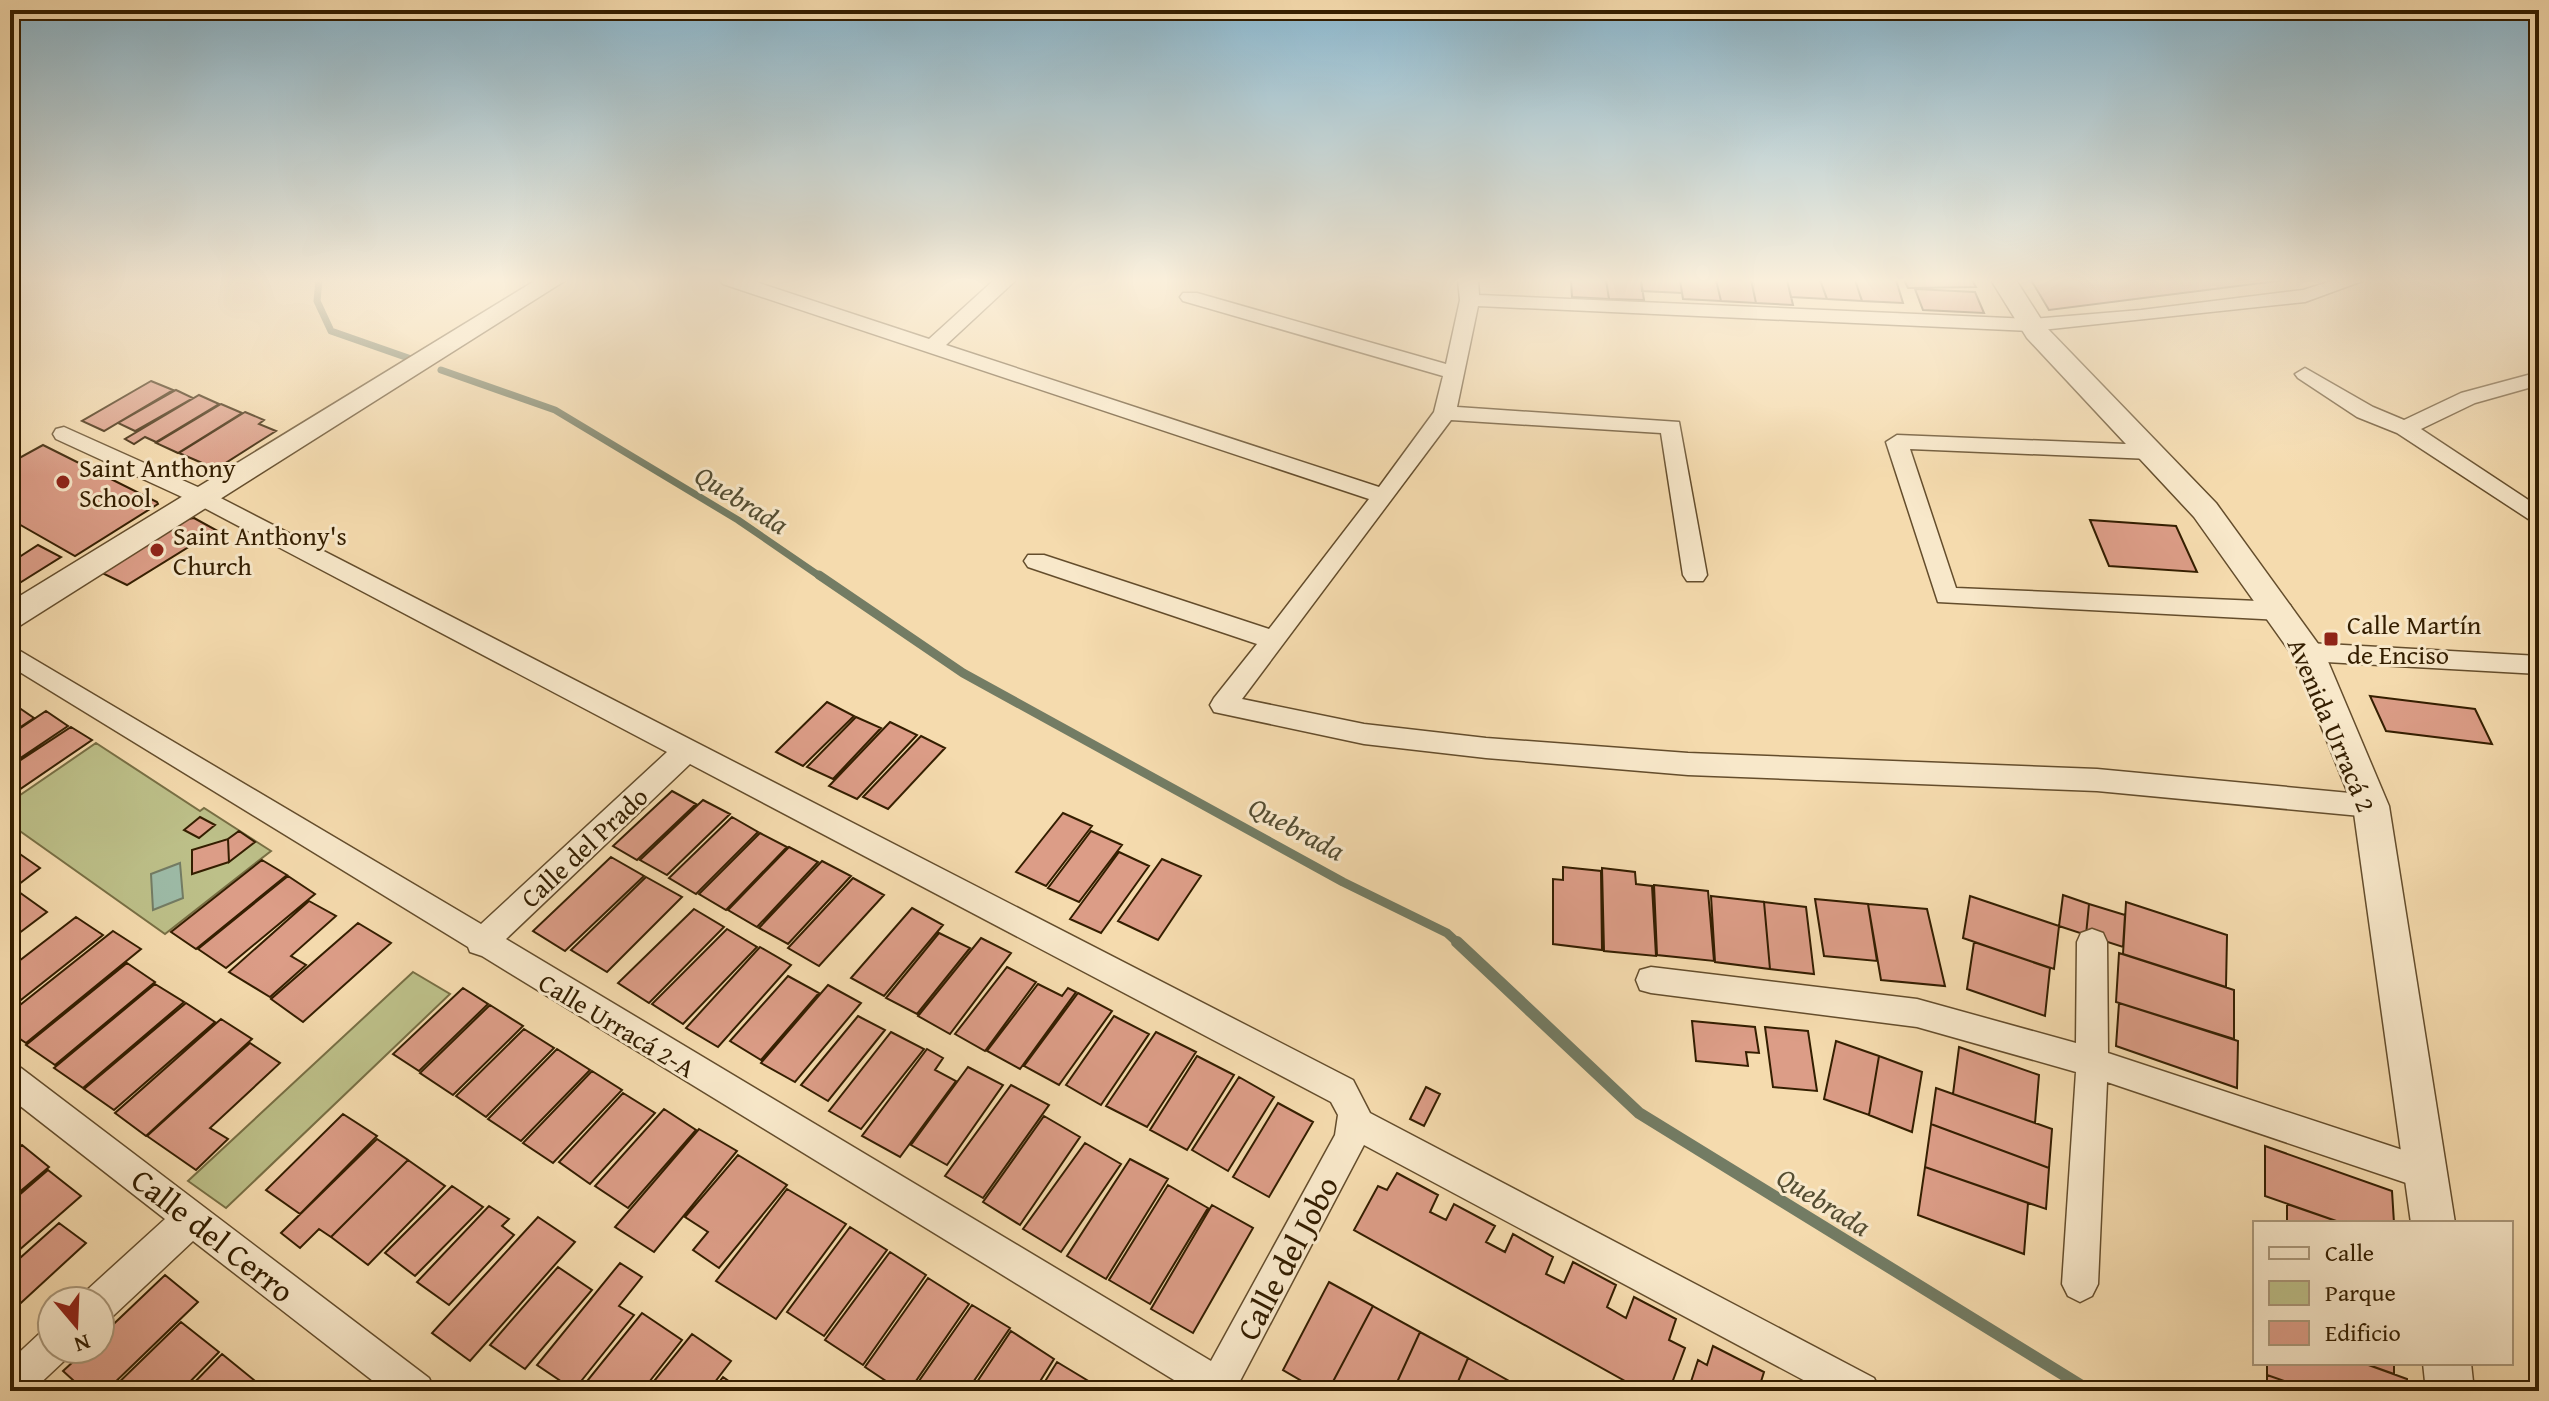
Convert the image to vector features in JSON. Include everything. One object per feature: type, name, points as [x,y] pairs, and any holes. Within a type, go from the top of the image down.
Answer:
[{"type":"street","points":[[10,617],[448,345]]},
{"type":"street","points":[[1359,345],[1456,373]]},
{"type":"street","points":[[1460,345],[1445,413],[1223,705],[1364,734],[1502,749],[1688,764],[2097,780],[2371,806]]},
{"type":"street","name":"Avenida Urracá 2","points":[[2050,345],[2205,510],[2281,611],[2311,659],[2371,806],[2433,1221]]},
{"type":"street","points":[[933,346],[1383,496]]},
{"type":"street","points":[[2305,374],[2365,412],[2405,428],[2539,518]]},
{"type":"street","points":[[2405,428],[2468,398],[2539,378]]},
{"type":"street","points":[[1445,413],[1671,427],[1695,575]]},
{"type":"street","points":[[64,434],[201,497],[1331,1084],[1350,1100],[1356,1123],[1861,1391]]},
{"type":"street","points":[[2151,452],[1897,442],[1947,596],[2281,611]]},
{"type":"street","points":[[1036,561],[1274,640]]},
{"type":"street","name":"Calle Urracá 2-A","points":[[10,654],[1219,1389]]},
{"type":"street","points":[[2311,659],[2539,665]]},
{"type":"street","points":[[2311,659],[2539,682]]},
{"type":"street","name":"Calle del Prado","points":[[481,943],[686,751]]},
{"type":"street","points":[[2080,1284],[2092,1062],[2092,942]]},
{"type":"street","points":[[1651,980],[1917,1013],[2092,1062],[2427,1174]]},
{"type":"street","name":"Calle del Cerro","points":[[10,1079],[416,1391]]},
{"type":"street","name":"Calle del Jobo","points":[[1219,1389],[1356,1123]]},
{"type":"street","points":[[116,1288],[192,1218]]},
{"type":"street","points":[[10,1386],[36,1362]]},
{"type":"street","points":[[2447,1365],[2450,1391]]},
{"type":"green space","points":[[96,743],[200,811],[204,808],[271,851],[165,934],[10,824],[10,802]]},
{"type":"green space","points":[[413,972],[450,994],[226,1208],[188,1181]]},
{"type":"shaded area","points":[[180,863],[183,898],[153,910],[151,874]]},
{"type":"building","points":[[151,381],[173,390],[104,431],[82,421]]},
{"type":"building","points":[[176,390],[193,398],[135,431],[118,423]]},
{"type":"building","points":[[199,395],[219,404],[156,442],[145,437],[134,444],[125,439]]},
{"type":"building","points":[[221,404],[242,413],[178,453],[156,443]]},
{"type":"building","points":[[245,412],[264,420],[259,424],[276,431],[216,469],[179,453]]},
{"type":"building","name":"Saint Anthony School","points":[[43,445],[158,504],[75,556],[10,519],[10,463]]},
{"type":"building","name":"Saint Anthony's Church","points":[[194,518],[216,530],[127,585],[98,571],[182,520]]},
{"type":"building","points":[[2090,520],[2176,526],[2197,572],[2109,566]]},
{"type":"building","points":[[38,545],[61,557],[10,589],[10,563]]},
{"type":"building","points":[[2370,696],[2475,709],[2492,744],[2386,731]]},
{"type":"building","points":[[827,702],[854,716],[803,766],[776,752]]},
{"type":"building","points":[[15,705],[34,718],[10,734],[10,708]]},
{"type":"building","points":[[46,711],[68,726],[10,765],[10,735]]},
{"type":"building","points":[[856,717],[881,728],[833,779],[807,767]]},
{"type":"building","points":[[890,722],[917,735],[857,799],[829,786]]},
{"type":"building","points":[[71,727],[92,740],[10,796],[10,767]]},
{"type":"building","points":[[921,736],[945,748],[888,809],[863,797]]},
{"type":"building","points":[[672,791],[696,804],[637,860],[613,846]]},
{"type":"building","points":[[703,800],[730,814],[667,875],[640,860]]},
{"type":"building","points":[[1063,813],[1092,826],[1046,886],[1016,872]]},
{"type":"building","points":[[200,817],[215,825],[199,838],[184,830]]},
{"type":"building","points":[[732,817],[758,832],[696,894],[669,878]]},
{"type":"building","points":[[239,831],[255,842],[229,862],[228,839]]},
{"type":"building","points":[[1091,831],[1122,845],[1079,902],[1048,888]]},
{"type":"building","points":[[760,833],[787,847],[726,910],[699,894]]},
{"type":"building","points":[[228,839],[229,862],[192,874],[192,850]]},
{"type":"building","points":[[789,847],[818,862],[757,927],[728,910]]},
{"type":"building","points":[[17,852],[40,868],[14,888],[18,890],[10,896],[10,857]]},
{"type":"building","points":[[1119,852],[1149,866],[1101,933],[1070,919]]},
{"type":"building","points":[[611,857],[644,876],[565,951],[533,931]]},
{"type":"building","points":[[1162,859],[1201,876],[1158,940],[1118,921]]},
{"type":"building","points":[[262,860],[287,875],[196,949],[171,932]]},
{"type":"building","points":[[822,861],[851,876],[788,944],[759,928]]},
{"type":"building","points":[[1563,867],[1601,871],[1602,950],[1553,944],[1553,879],[1563,880]]},
{"type":"building","points":[[1602,868],[1635,872],[1636,884],[1652,886],[1656,956],[1604,951]]},
{"type":"building","points":[[288,876],[315,894],[226,968],[198,949]]},
{"type":"building","points":[[646,877],[682,897],[607,972],[571,950]]},
{"type":"building","points":[[853,878],[884,895],[819,966],[788,948]]},
{"type":"building","points":[[1654,885],[1708,891],[1714,961],[1657,955]]},
{"type":"building","points":[[19,892],[47,912],[10,940],[10,898]]},
{"type":"building","points":[[2063,895],[2089,904],[2086,935],[2059,926]]},
{"type":"building","points":[[1711,896],[1764,902],[1770,969],[1715,962]]},
{"type":"building","points":[[1970,896],[2059,926],[2054,969],[1963,938]]},
{"type":"building","points":[[1815,899],[1868,904],[1877,961],[1824,956]]},
{"type":"building","points":[[309,901],[336,916],[291,956],[306,965],[270,997],[229,972]]},
{"type":"building","points":[[1764,902],[1806,907],[1814,974],[1770,969]]},
{"type":"building","points":[[2126,902],[2227,935],[2226,987],[2123,954]]},
{"type":"building","points":[[1868,904],[1927,909],[1945,986],[1881,980]]},
{"type":"building","points":[[2089,904],[2125,915],[2123,947],[2086,935]]},
{"type":"building","points":[[912,908],[943,925],[884,996],[851,978]]},
{"type":"building","points":[[694,909],[724,927],[649,1003],[618,983]]},
{"type":"building","points":[[76,917],[103,935],[17,1003],[10,999],[10,968]]},
{"type":"building","points":[[358,923],[391,943],[303,1022],[271,999]]},
{"type":"building","points":[[727,929],[757,947],[683,1024],[652,1004]]},
{"type":"building","points":[[113,931],[141,949],[26,1043],[10,1032],[10,1013]]},
{"type":"building","points":[[939,933],[970,948],[917,1014],[886,998]]},
{"type":"building","points":[[981,938],[1011,953],[950,1034],[918,1016]]},
{"type":"building","points":[[1974,942],[2050,968],[2045,1016],[1967,989]]},
{"type":"building","points":[[760,947],[791,965],[718,1047],[686,1028]]},
{"type":"building","points":[[2119,953],[2234,990],[2234,1039],[2116,1002]]},
{"type":"building","points":[[127,963],[155,982],[55,1065],[26,1045]]},
{"type":"building","points":[[1007,967],[1036,982],[985,1051],[955,1034]]},
{"type":"building","points":[[788,976],[819,993],[761,1060],[730,1041]]},
{"type":"building","points":[[155,984],[184,1002],[83,1088],[54,1068]]},
{"type":"building","points":[[1038,984],[1062,996],[1068,988],[1076,992],[1020,1069],[987,1051]]},
{"type":"building","points":[[828,985],[861,1003],[795,1082],[761,1063]]},
{"type":"building","points":[[463,988],[488,1004],[419,1071],[393,1054]]},
{"type":"building","points":[[1078,993],[1112,1011],[1059,1085],[1024,1066]]},
{"type":"building","points":[[186,1003],[215,1022],[114,1110],[84,1089]]},
{"type":"building","points":[[2119,1003],[2238,1041],[2237,1088],[2116,1046]]},
{"type":"building","points":[[490,1005],[523,1026],[453,1095],[420,1073]]},
{"type":"building","points":[[858,1016],[885,1030],[828,1101],[801,1085]]},
{"type":"building","points":[[1114,1016],[1149,1034],[1101,1105],[1066,1085]]},
{"type":"building","points":[[221,1019],[252,1039],[146,1136],[115,1113]]},
{"type":"building","points":[[1692,1021],[1755,1027],[1759,1053],[1746,1052],[1748,1066],[1696,1061]]},
{"type":"building","points":[[1765,1027],[1808,1031],[1817,1091],[1773,1087]]},
{"type":"building","points":[[524,1029],[554,1048],[486,1117],[456,1096]]},
{"type":"building","points":[[891,1032],[924,1049],[861,1129],[829,1111]]},
{"type":"building","points":[[1156,1032],[1196,1052],[1147,1127],[1106,1106]]},
{"type":"building","points":[[1836,1041],[1879,1056],[1869,1115],[1824,1099]]},
{"type":"building","points":[[250,1043],[280,1063],[210,1128],[228,1139],[196,1170],[147,1136]]},
{"type":"building","points":[[1959,1047],[2039,1075],[2035,1123],[1953,1094]]},
{"type":"building","points":[[557,1049],[590,1070],[521,1141],[488,1119]]},
{"type":"building","points":[[927,1049],[943,1058],[935,1070],[956,1081],[900,1157],[862,1136]]},
{"type":"building","points":[[1197,1056],[1234,1075],[1187,1150],[1150,1130]]},
{"type":"building","points":[[1879,1056],[1922,1072],[1912,1132],[1869,1115]]},
{"type":"building","points":[[968,1067],[1003,1085],[947,1165],[911,1145]]},
{"type":"building","points":[[592,1071],[622,1090],[553,1163],[523,1143]]},
{"type":"building","points":[[1239,1077],[1274,1097],[1228,1171],[1192,1150]]},
{"type":"building","points":[[1011,1085],[1049,1105],[983,1198],[945,1176]]},
{"type":"building","points":[[1426,1087],[1440,1094],[1424,1126],[1410,1119]]},
{"type":"building","points":[[1936,1088],[2052,1129],[2049,1168],[1931,1124]]},
{"type":"building","points":[[623,1093],[655,1113],[590,1184],[559,1162]]},
{"type":"building","points":[[1278,1103],[1313,1122],[1269,1197],[1233,1177]]},
{"type":"building","points":[[664,1109],[696,1130],[628,1208],[595,1186]]},
{"type":"building","points":[[343,1114],[377,1136],[300,1214],[266,1190]]},
{"type":"building","points":[[1044,1116],[1080,1137],[1020,1225],[983,1202]]},
{"type":"building","points":[[1931,1124],[2049,1168],[2046,1209],[1925,1167]]},
{"type":"building","points":[[699,1129],[737,1151],[654,1252],[615,1227]]},
{"type":"building","points":[[377,1139],[408,1160],[331,1237],[319,1229],[300,1248],[281,1233]]},
{"type":"building","points":[[1085,1143],[1121,1164],[1061,1252],[1023,1229]]},
{"type":"building","points":[[22,1145],[49,1167],[10,1200],[10,1155]]},
{"type":"building","points":[[2265,1146],[2392,1191],[2394,1221],[2336,1221],[2265,1196]]},
{"type":"building","points":[[738,1155],[787,1185],[719,1268],[693,1250],[708,1232],[685,1217]]},
{"type":"building","points":[[1130,1159],[1168,1179],[1106,1279],[1067,1256]]},
{"type":"building","points":[[408,1160],[445,1186],[368,1265],[331,1237]]},
{"type":"building","points":[[1925,1167],[2028,1203],[2024,1254],[1918,1215]]},
{"type":"building","points":[[48,1170],[81,1196],[10,1258],[10,1203]]},
{"type":"building","points":[[1397,1173],[1438,1195],[1430,1212],[1446,1220],[1454,1204],[1495,1226],[1486,1242],[1505,1252],[1513,1234],[1553,1257],[1546,1274],[1564,1283],[1573,1262],[1616,1285],[1607,1307],[1626,1318],[1634,1297],[1676,1319],[1669,1340],[1685,1348],[1669,1391],[1643,1391],[1354,1230],[1378,1186],[1387,1190]]},
{"type":"building","points":[[1168,1185],[1208,1208],[1150,1304],[1109,1280]]},
{"type":"building","points":[[452,1186],[483,1207],[415,1276],[385,1253]]},
{"type":"building","points":[[787,1189],[846,1224],[776,1319],[716,1281]]},
{"type":"building","points":[[2287,1204],[2336,1221],[2287,1221]]},
{"type":"building","points":[[1212,1205],[1253,1228],[1193,1333],[1151,1309]]},
{"type":"building","points":[[489,1206],[509,1219],[502,1226],[514,1235],[449,1305],[417,1282]]},
{"type":"building","points":[[538,1217],[575,1242],[470,1361],[432,1333]]},
{"type":"building","points":[[59,1223],[86,1243],[40,1285],[36,1285],[36,1289],[10,1313],[10,1267]]},
{"type":"building","points":[[850,1227],[887,1250],[824,1336],[787,1312]]},
{"type":"building","points":[[890,1252],[926,1275],[863,1365],[825,1340]]},
{"type":"building","points":[[620,1263],[642,1277],[619,1306],[634,1315],[574,1390],[537,1365]]},
{"type":"building","points":[[558,1267],[592,1290],[525,1369],[490,1345]]},
{"type":"building","points":[[165,1275],[198,1302],[106,1391],[85,1391],[63,1371],[70,1365],[116,1365],[116,1322]]},
{"type":"building","points":[[928,1278],[969,1304],[909,1391],[901,1391],[865,1367]]},
{"type":"building","points":[[1329,1282],[1373,1306],[1328,1391],[1319,1391],[1283,1370]]},
{"type":"building","points":[[972,1305],[1010,1328],[967,1391],[912,1391]]},
{"type":"building","points":[[1373,1306],[1420,1332],[1393,1391],[1328,1391]]},
{"type":"building","points":[[642,1313],[682,1340],[642,1391],[579,1391]]},
{"type":"building","points":[[181,1322],[219,1352],[181,1391],[110,1391]]},
{"type":"building","points":[[1011,1331],[1054,1359],[1034,1391],[971,1391]]},
{"type":"building","points":[[1420,1332],[1468,1358],[1454,1391],[1393,1391]]},
{"type":"building","points":[[692,1334],[731,1361],[708,1391],[646,1391]]},
{"type":"building","points":[[1713,1346],[1764,1372],[1758,1391],[1688,1391],[1698,1360],[1707,1365]]},
{"type":"building","points":[[222,1354],[254,1380],[244,1391],[186,1391]]},
{"type":"building","points":[[1468,1358],[1518,1386],[1516,1391],[1454,1391]]},
{"type":"building","points":[[1057,1362],[1105,1391],[1039,1391]]},
{"type":"building","points":[[2267,1365],[2368,1365],[2407,1379],[2407,1391],[2313,1391],[2267,1375]]},
{"type":"building","points":[[2369,1365],[2394,1365],[2394,1374]]},
{"type":"building","points":[[2267,1375],[2313,1391],[2267,1391]]},
{"type":"building","points":[[723,1377],[743,1391],[712,1391]]},
{"type":"waterway","name":"Quebrada","points":[[372,345],[414,360]]},
{"type":"waterway","name":"Quebrada","points":[[441,370],[555,410],[738,520],[821,577]]},
{"type":"waterway","name":"Quebrada","points":[[819,575],[963,673],[1343,882],[1447,933],[1459,944]]},
{"type":"waterway","name":"Quebrada","points":[[1457,942],[1639,1113],[2090,1391]]},
{"type":"place","name":"Saint Anthony School","points":[[63,482]]},
{"type":"place","name":"Saint Anthony's Church","points":[[157,550]]},
{"type":"place","name":"Calle Martín de Enciso","points":[[2331,639]]}]
